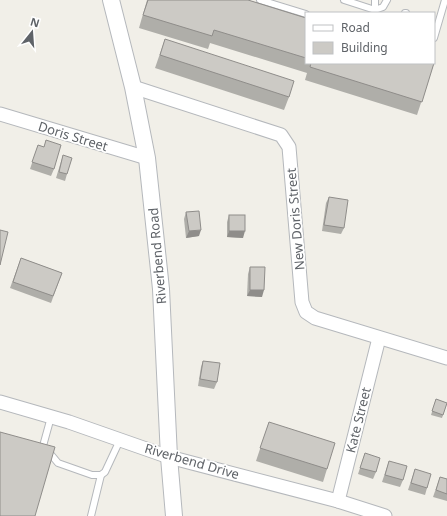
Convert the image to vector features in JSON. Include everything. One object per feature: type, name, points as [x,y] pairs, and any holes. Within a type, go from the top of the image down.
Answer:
[{"type":"street","name":"Riverbend Road","points":[[112,1],[133,87],[147,158],[161,288],[169,457],[174,516]]},
{"type":"street","name":"New Doris Street","points":[[133,87],[281,135],[289,147],[302,302],[306,312],[315,318],[447,358]]},
{"type":"street","name":"Doris Street","points":[[0,114],[147,158]]},
{"type":"street","name":"Kate Street","points":[[338,501],[379,338]]},
{"type":"street","name":"Riverbend Drive","points":[[0,402],[51,417],[169,457],[338,501],[385,516]]},
{"type":"lane","points":[[260,0],[305,14]]},
{"type":"lane","points":[[344,0],[375,12]]},
{"type":"lane","points":[[375,0],[375,12]]},
{"type":"lane","points":[[375,12],[383,7],[387,0]]},
{"type":"lane","points":[[436,23],[445,0]]},
{"type":"lane","points":[[43,446],[51,417]]},
{"type":"lane","points":[[91,516],[101,475],[105,472],[120,440]]},
{"type":"lane","points":[[36,444],[43,446],[58,463],[92,476],[101,475]]},
{"type":"building","points":[[148,0],[248,0],[305,18],[305,58],[214,30],[212,36],[143,15]]},
{"type":"building","points":[[165,39],[294,81],[289,97],[160,55]]},
{"type":"building","points":[[311,64],[434,64],[422,102],[310,67]]},
{"type":"building","points":[[46,140],[61,145],[54,169],[32,162],[38,145],[44,147]]},
{"type":"building","points":[[63,155],[72,158],[67,174],[59,172]]},
{"type":"building","points":[[329,197],[348,200],[344,228],[324,225]]},
{"type":"building","points":[[199,211],[201,230],[189,231],[186,212]]},
{"type":"building","points":[[229,215],[245,215],[245,231],[229,231]]},
{"type":"building","points":[[0,230],[8,232],[0,265]]},
{"type":"building","points":[[21,258],[62,273],[53,296],[13,282]]},
{"type":"building","points":[[250,267],[265,267],[264,290],[250,290]]},
{"type":"building","points":[[203,361],[220,363],[217,382],[200,379]]},
{"type":"building","points":[[436,399],[447,403],[443,415],[432,411]]},
{"type":"building","points":[[269,422],[335,443],[327,469],[260,448]]},
{"type":"building","points":[[0,432],[55,447],[35,516],[0,516]]},
{"type":"building","points":[[365,453],[380,458],[376,472],[360,468]]},
{"type":"building","points":[[389,461],[407,466],[403,480],[385,475]]},
{"type":"building","points":[[415,469],[431,474],[427,488],[411,483]]},
{"type":"building","points":[[440,477],[447,479],[447,494],[436,490]]}]
